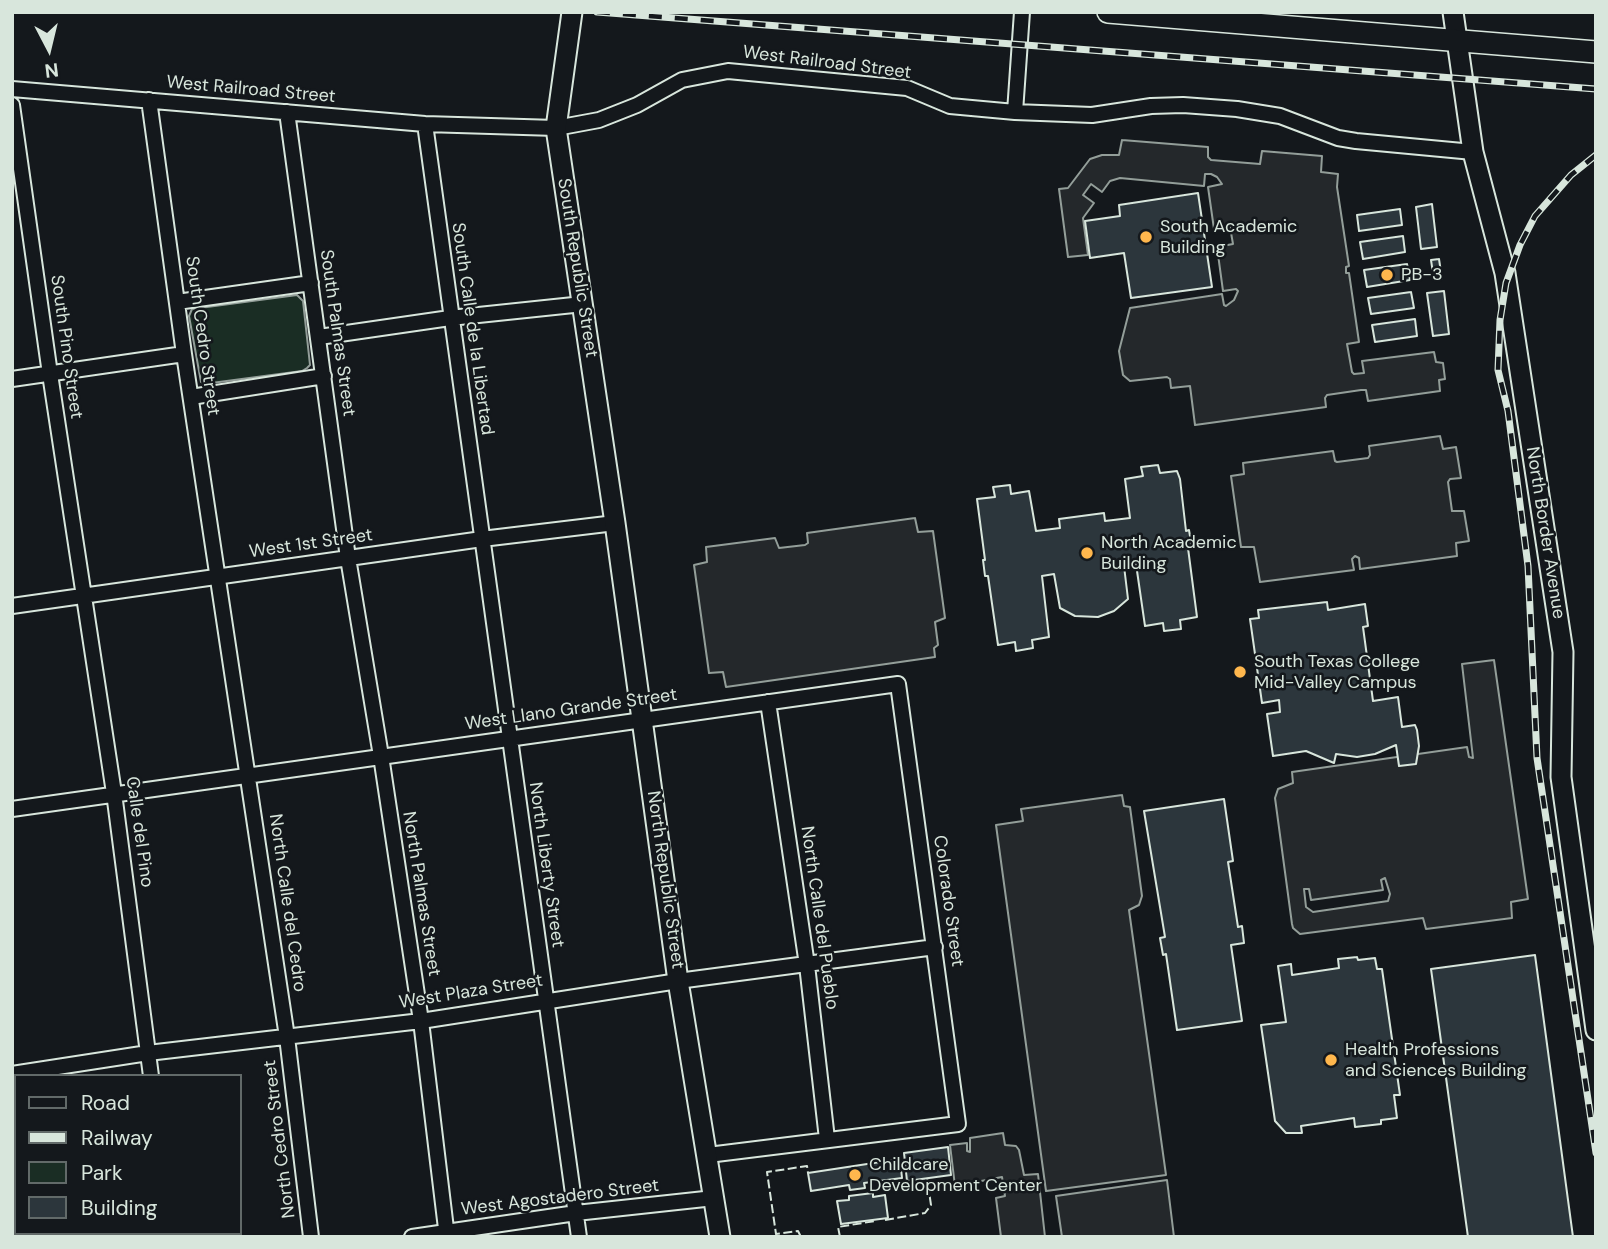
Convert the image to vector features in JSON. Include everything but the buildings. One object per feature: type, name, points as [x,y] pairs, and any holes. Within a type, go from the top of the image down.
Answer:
[{"type":"main road","points":[[1108,12],[1596,52]]},
{"type":"street","name":"South Republic Street","points":[[572,12],[556,128],[615,523]]},
{"type":"street","points":[[1015,112],[1022,12]]},
{"type":"street","name":"North Border Avenue","points":[[1453,12],[1473,152],[1505,273],[1563,652],[1561,777],[1596,1030]]},
{"type":"street","name":"West Railroad Street","points":[[12,89],[425,124],[556,128],[600,120],[637,105],[682,80],[728,71],[907,88],[950,106],[1015,112],[1085,115],[1151,106],[1183,105],[1237,109],[1280,116],[1338,138],[1473,152]]},
{"type":"street","name":"South Cedro Street","points":[[149,100],[218,577]]},
{"type":"street","name":"South Pino Street","points":[[12,105],[83,594]]},
{"type":"street","name":"South Palmas Street","points":[[287,112],[348,558]]},
{"type":"street","name":"South Calle de la Libertad","points":[[425,124],[482,539]]},
{"type":"street","points":[[177,302],[311,283]]},
{"type":"street","points":[[318,337],[450,318],[583,304]]},
{"type":"street","points":[[12,379],[184,354]]},
{"type":"street","points":[[191,397],[324,376]]},
{"type":"street","name":"West 1st Street","points":[[12,606],[482,539],[615,523]]},
{"type":"street","name":"North Republic Street","points":[[615,523],[678,981],[720,1237]]},
{"type":"street","name":"North Liberty Street","points":[[482,539],[579,1237]]},
{"type":"street","name":"North Palmas Street","points":[[348,558],[421,1021],[447,1234]]},
{"type":"street","points":[[218,577],[249,774]]},
{"type":"street","name":"Calle del Pino","points":[[83,594],[114,793],[151,1074]]},
{"type":"street","name":"West Llano Grande Street","points":[[114,793],[898,684]]},
{"type":"street","name":"Colorado Street","points":[[827,1139],[958,1124],[898,684]]},
{"type":"street","name":"North Calle del Pueblo","points":[[768,702],[807,965],[827,1139]]},
{"type":"street","name":"North Calle del Cedro","points":[[249,774],[287,1037]]},
{"type":"street","points":[[12,809],[114,793]]},
{"type":"street","name":"West Plaza Street","points":[[12,1074],[148,1054],[421,1021],[545,1000],[935,947]]},
{"type":"street","name":"North Cedro Street","points":[[287,1037],[311,1237]]},
{"type":"street","points":[[708,1155],[827,1139]]},
{"type":"street","name":"West Agostadero Street","points":[[412,1237],[576,1213],[714,1198]]},
{"type":"green space","points":[[297,295],[303,301],[310,365],[307,368],[302,371],[204,384],[201,382],[189,316],[192,309]]},
{"type":"shaded area","points":[[1122,140],[1208,147],[1208,157],[1211,160],[1260,164],[1262,151],[1322,156],[1321,172],[1338,174],[1337,187],[1349,266],[1346,267],[1346,273],[1349,273],[1359,342],[1347,344],[1352,372],[1364,373],[1362,361],[1434,352],[1436,362],[1443,363],[1445,379],[1439,380],[1440,391],[1368,401],[1366,390],[1361,390],[1327,395],[1326,407],[1195,425],[1190,386],[1171,388],[1170,379],[1167,377],[1130,381],[1123,375],[1119,351],[1130,308],[1222,294],[1226,306],[1234,300],[1238,291],[1223,291],[1217,247],[1233,244],[1230,227],[1214,229],[1208,187],[1222,184],[1211,174],[1205,174],[1204,186],[1120,178],[1110,181],[1102,192],[1091,184],[1083,195],[1094,203],[1083,218],[1088,255],[1068,257],[1059,189],[1068,188],[1090,159],[1102,155],[1119,155]]},
{"type":"shaded area","points":[[1440,436],[1443,449],[1456,447],[1461,478],[1450,479],[1448,482],[1452,511],[1464,511],[1469,541],[1456,543],[1457,556],[1360,569],[1359,558],[1355,556],[1352,559],[1354,570],[1260,582],[1254,547],[1241,547],[1231,476],[1244,474],[1243,463],[1333,451],[1337,462],[1368,458],[1369,446]]},
{"type":"shaded area","points":[[915,518],[918,532],[933,531],[945,618],[935,622],[938,645],[934,648],[935,657],[726,687],[723,672],[709,673],[694,565],[707,562],[706,547],[775,538],[779,548],[805,545],[808,543],[807,533]]},
{"type":"shaded area","points":[[1494,660],[1528,899],[1511,902],[1512,918],[1426,929],[1423,918],[1300,934],[1292,924],[1275,798],[1278,789],[1293,783],[1292,772],[1467,747],[1469,757],[1473,758],[1462,664]],"holes":[[[1385,878],[1390,894],[1388,901],[1313,912],[1306,907],[1304,889],[1309,889],[1311,900],[1383,890],[1381,880]]]},
{"type":"shaded area","points":[[1122,795],[1124,806],[1130,807],[1142,896],[1139,905],[1129,910],[1166,1175],[1046,1191],[996,825],[1023,821],[1021,809]]},
{"type":"shaded area","points":[[1003,1133],[1005,1145],[1016,1146],[1019,1150],[1024,1175],[1038,1174],[1045,1237],[1001,1237],[996,1198],[1005,1196],[1002,1177],[955,1186],[950,1145],[967,1143],[967,1151],[970,1152],[970,1138]]},
{"type":"shaded area","points":[[1167,1180],[1174,1237],[1062,1237],[1056,1196]]},
{"type":"railway","points":[[597,12],[1596,89]]},
{"type":"railway","points":[[1596,155],[1571,175],[1535,216],[1520,245],[1506,283],[1500,320],[1498,370],[1508,411],[1528,566],[1537,758],[1596,1153]]},
{"type":"fence","points":[[801,1237],[798,1231],[776,1234],[767,1172],[807,1166],[808,1173]]},
{"type":"fence","points":[[885,1220],[925,1213],[931,1205],[927,1178]]},
{"type":"fence","points":[[840,1237],[838,1227],[875,1221]]},
{"type":"place","name":"South Academic Building","points":[[1146,237]]},
{"type":"place","name":"PB-3","points":[[1387,275]]},
{"type":"place","name":"North Academic Building","points":[[1087,553]]},
{"type":"place","name":"South Texas College Mid-Valley Campus","points":[[1240,672]]},
{"type":"place","name":"Health Professions and Sciences Building","points":[[1331,1060]]},
{"type":"place","name":"Childcare Development Center","points":[[855,1175]]}]
